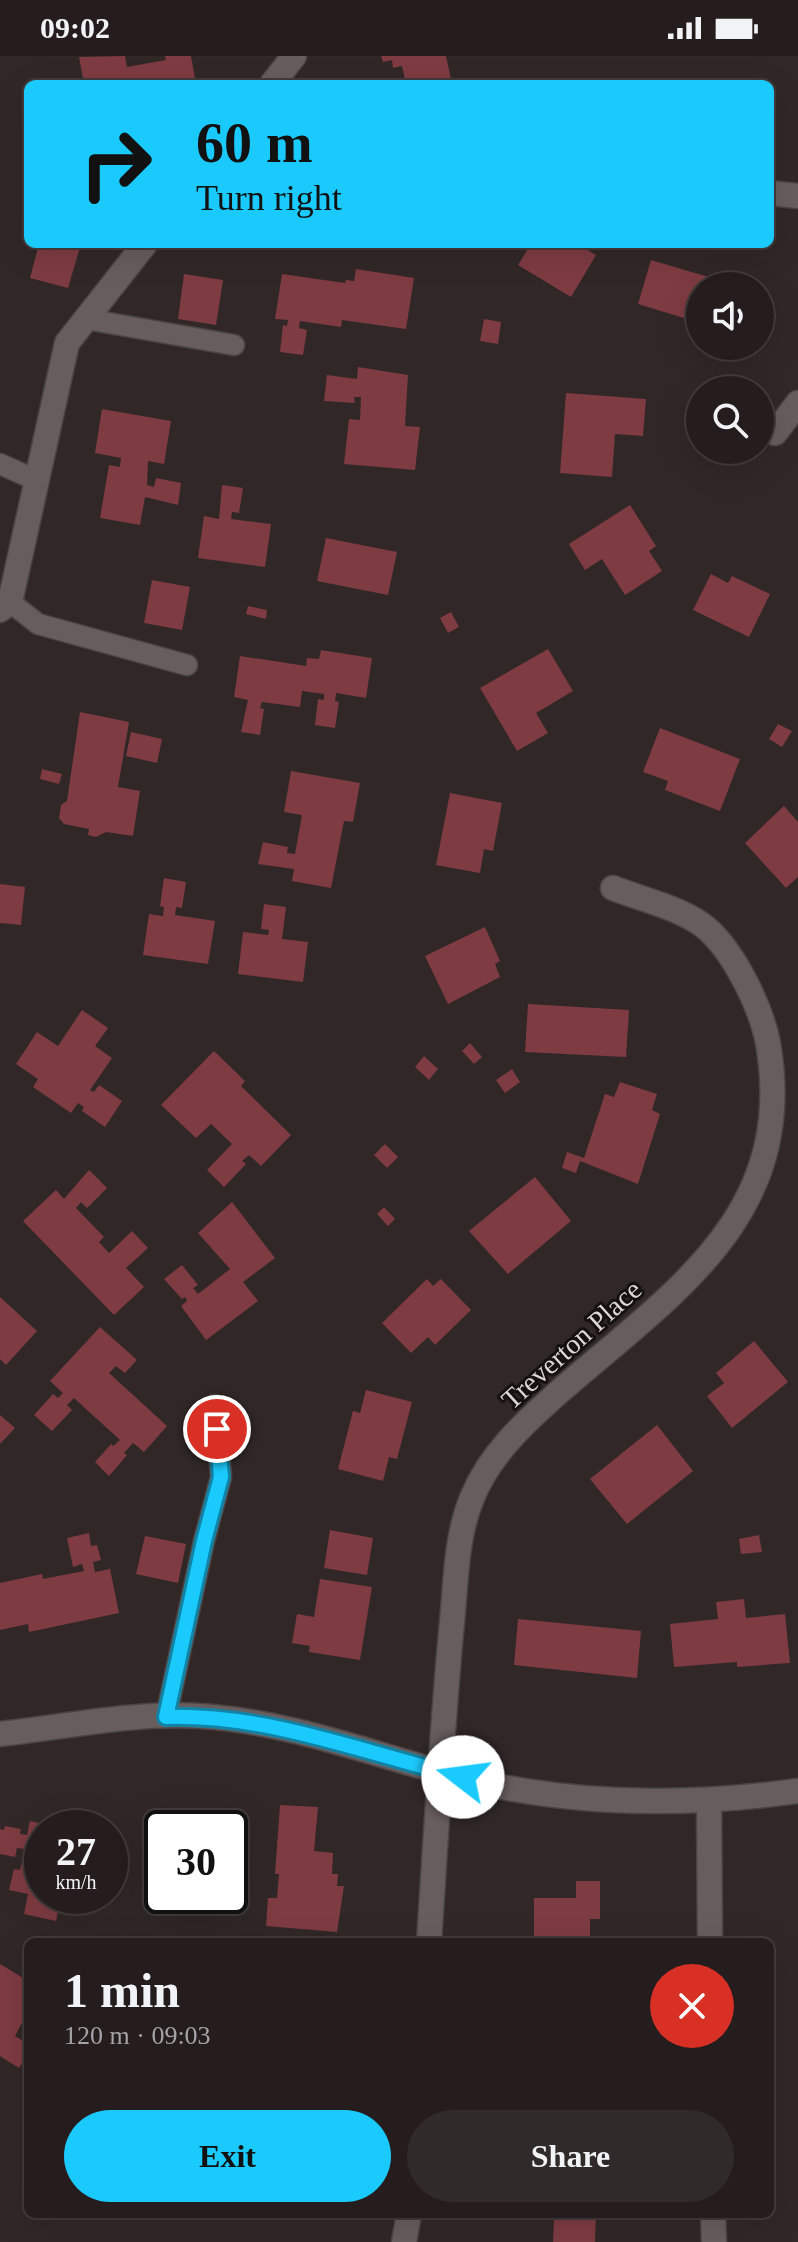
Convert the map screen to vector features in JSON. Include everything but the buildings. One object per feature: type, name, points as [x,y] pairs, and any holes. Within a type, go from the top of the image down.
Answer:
[{"type":"street","points":[[275,80],[294,56]]},
{"type":"street","points":[[774,193],[798,196]]},
{"type":"street","points":[[5,606],[38,481],[67,343],[142,248]]},
{"type":"street","points":[[775,433],[798,403]]},
{"type":"street","name":"Treverton Place","points":[[429,1938],[439,1771],[457,1561],[471,1498],[485,1471],[527,1421],[682,1285],[735,1228],[753,1196],[772,1138],[774,1073],[766,1034],[741,973],[702,924],[613,888]]},
{"type":"street","points":[[0,1734],[198,1716],[269,1725],[486,1784],[595,1798],[665,1803],[798,1791]]},
{"type":"street","points":[[709,1800],[710,1938]]},
{"type":"street","points":[[404,2242],[408,2218]]},
{"type":"street","points":[[713,2218],[714,2242]]},
{"type":"lane","points":[[86,319],[234,345]]},
{"type":"lane","points":[[0,464],[38,481]]},
{"type":"lane","points":[[5,606],[38,624],[187,665]]},
{"type":"lane","points":[[166,1717],[221,1477],[215,1405]]},
{"type":"route","points":[[217,1429],[221,1477],[166,1717],[198,1716],[269,1725],[463,1777]]}]
